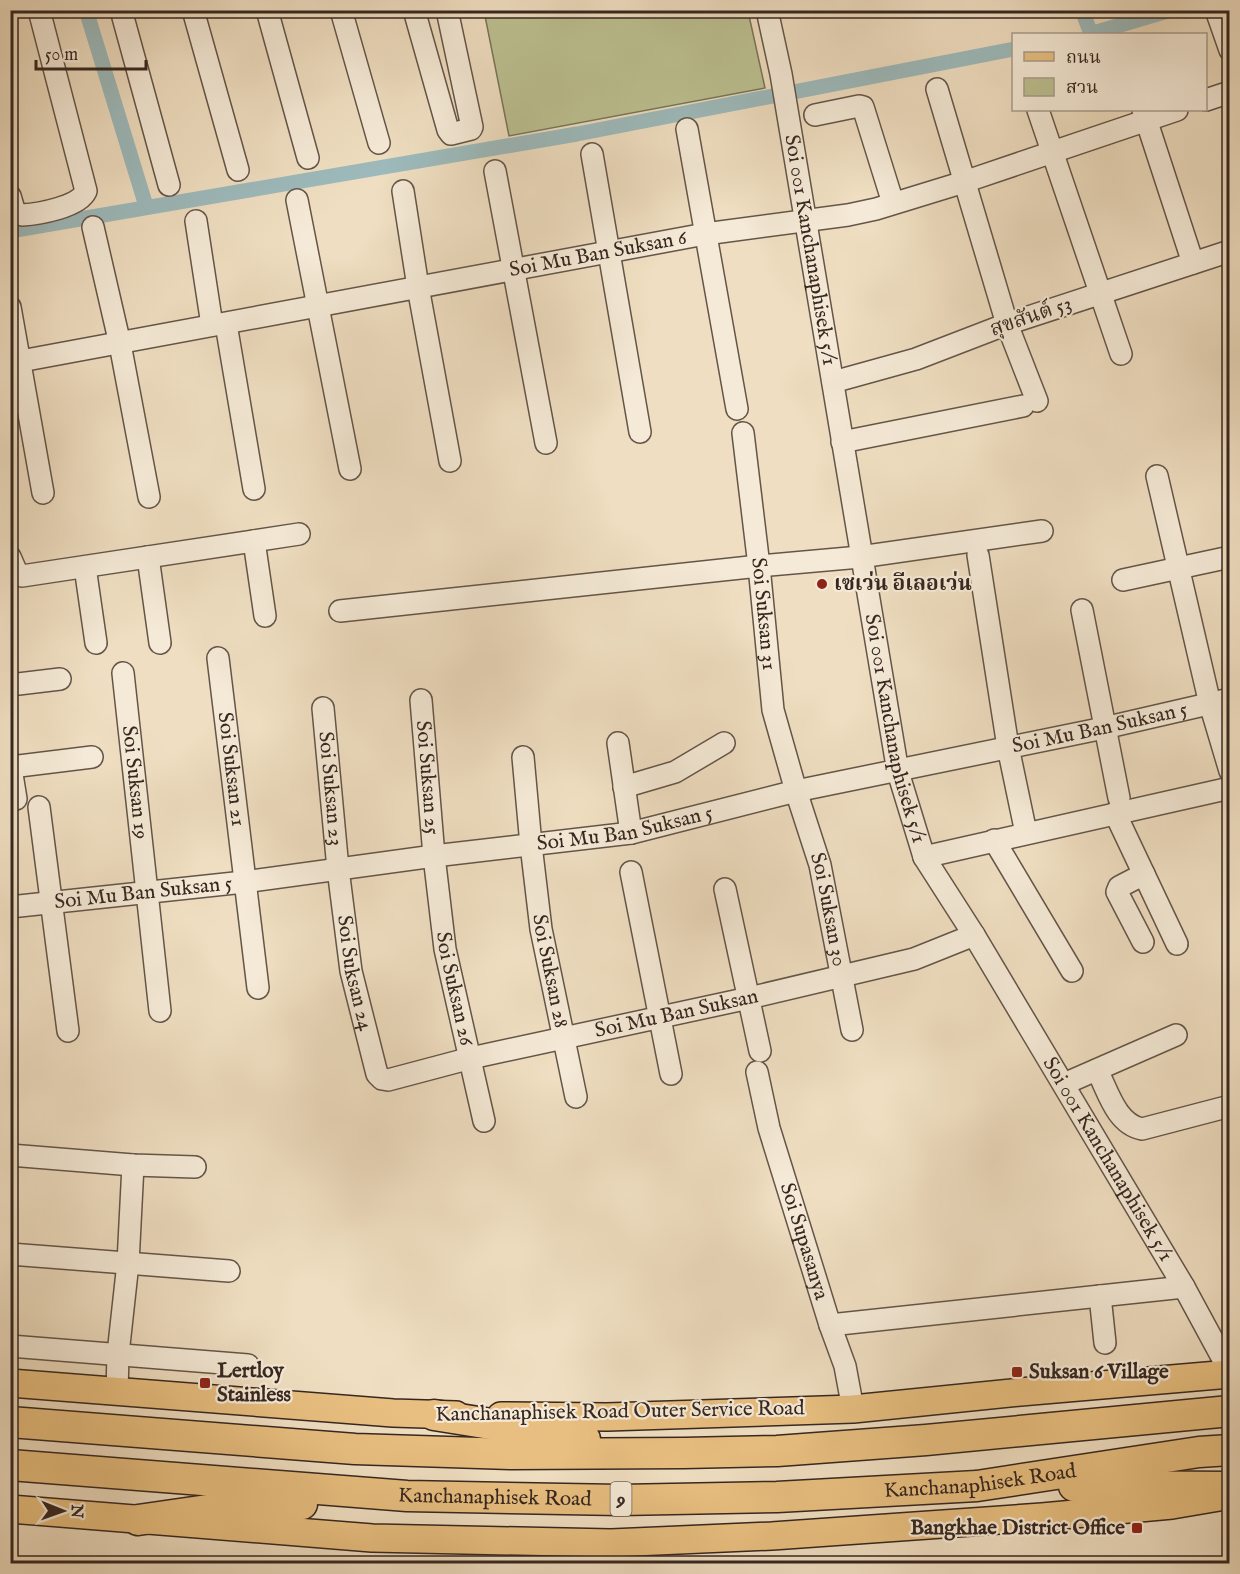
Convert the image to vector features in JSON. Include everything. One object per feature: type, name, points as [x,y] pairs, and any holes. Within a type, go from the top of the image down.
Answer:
[{"type":"highway","name":"Kanchanaphisek Road","points":[[10,1422],[355,1449],[511,1454],[684,1453],[777,1451],[914,1441],[1230,1411]]},
{"type":"highway","points":[[434,1415],[684,1453]]},
{"type":"highway","name":"Kanchanaphisek Road","points":[[10,1465],[407,1496],[620,1500],[766,1497],[976,1486],[1199,1452],[1230,1450]]},
{"type":"highway","points":[[976,1486],[1230,1487]]},
{"type":"highway","points":[[138,1520],[228,1507],[344,1502],[407,1496]]},
{"type":"main road","name":"Kanchanaphisek Road Outer Service Road","points":[[10,1383],[434,1415],[607,1417],[853,1409],[1230,1373]]},
{"type":"main road","points":[[10,1509],[372,1538],[611,1543],[772,1536],[1031,1518],[1172,1505],[1230,1495]]},
{"type":"street","points":[[10,196],[15,213],[22,215],[74,203],[83,198],[86,191],[39,10]]},
{"type":"street","points":[[121,10],[170,185]]},
{"type":"street","points":[[193,10],[238,170]]},
{"type":"street","points":[[267,10],[308,158]]},
{"type":"street","points":[[341,10],[379,143]]},
{"type":"street","points":[[414,10],[448,130],[452,134],[472,127],[447,10]]},
{"type":"street","name":"Soi 001 Kanchanaphisek 5/1","points":[[767,10],[781,75],[806,220],[860,557],[898,772],[924,857],[974,934],[1185,1287],[1230,1373]]},
{"type":"street","points":[[1216,10],[1230,50]]},
{"type":"street","points":[[842,442],[1030,404],[937,89]]},
{"type":"street","points":[[1207,100],[1230,92]]},
{"type":"street","points":[[815,115],[863,107],[893,203]]},
{"type":"street","points":[[1038,111],[1121,354]]},
{"type":"street","name":"Soi Mu Ban Suksan 6","points":[[16,362],[705,234],[848,214],[963,182],[1145,115],[1171,111]]},
{"type":"street","points":[[1145,115],[1193,263]]},
{"type":"street","points":[[687,129],[737,410]]},
{"type":"street","points":[[592,154],[640,432]]},
{"type":"street","points":[[495,171],[546,443]]},
{"type":"street","points":[[403,191],[450,460]]},
{"type":"street","points":[[297,200],[350,469]]},
{"type":"street","points":[[196,221],[254,489]]},
{"type":"street","points":[[93,228],[120,344],[149,497]]},
{"type":"street","name":"สุขสันต์ 53","points":[[833,382],[916,359],[1007,324],[1230,251]]},
{"type":"street","points":[[10,307],[16,362],[44,493]]},
{"type":"street","name":"Soi Suksan 31","points":[[743,433],[773,710],[796,791]]},
{"type":"street","points":[[1156,476],[1178,568],[1220,701],[1230,771]]},
{"type":"street","points":[[340,611],[860,557],[1042,531]]},
{"type":"street","points":[[10,557],[16,573],[22,576],[299,534]]},
{"type":"street","points":[[254,541],[265,616]]},
{"type":"street","points":[[978,555],[1008,747],[1026,833]]},
{"type":"street","points":[[148,557],[160,643]]},
{"type":"street","points":[[1123,580],[1230,558]]},
{"type":"street","points":[[86,567],[96,643]]},
{"type":"street","points":[[1082,610],[1117,805],[1144,874],[1177,944]]},
{"type":"street","name":"Soi Suksan 21","points":[[218,658],[258,988]]},
{"type":"street","name":"Soi Suksan 19","points":[[123,673],[160,1011]]},
{"type":"street","points":[[10,685],[60,679]]},
{"type":"street","name":"Soi Suksan 25","points":[[421,700],[435,856]]},
{"type":"street","name":"Soi Mu Ban Suksan 5","points":[[10,907],[244,882],[435,856],[631,833],[796,791],[898,772],[1220,701]]},
{"type":"street","name":"Soi Suksan 23","points":[[323,708],[338,869]]},
{"type":"street","points":[[618,743],[631,833]]},
{"type":"street","points":[[624,787],[675,772],[724,743]]},
{"type":"street","points":[[11,767],[92,757]]},
{"type":"street","name":"Soi Suksan 28","points":[[523,757],[541,929],[576,1097]]},
{"type":"street","points":[[10,762],[16,799]]},
{"type":"street","points":[[924,857],[1026,833],[1117,805],[1230,788]]},
{"type":"street","name":"Soi Suksan 30","points":[[796,791],[820,865],[852,1030]]},
{"type":"street","points":[[39,807],[68,1031]]},
{"type":"street","points":[[994,840],[1072,971]]},
{"type":"street","name":"Soi Suksan 26","points":[[435,856],[445,949],[484,1121]]},
{"type":"street","name":"Soi Suksan 24","points":[[338,869],[351,970],[377,1074]]},
{"type":"street","points":[[631,872],[671,1074]]},
{"type":"street","points":[[1143,942],[1117,892],[1119,887],[1144,874]]},
{"type":"street","points":[[724,889],[760,1051]]},
{"type":"street","name":"Soi Mu Ban Suksan","points":[[377,1074],[388,1080],[471,1058],[843,976],[914,959],[974,934]]},
{"type":"street","points":[[1064,1084],[1176,1035]]},
{"type":"street","points":[[1097,1070],[1122,1118],[1131,1126],[1142,1129],[1230,1106]]},
{"type":"street","name":"Soi Supasanya","points":[[757,1072],[770,1128],[830,1325],[845,1366],[853,1409]]},
{"type":"street","points":[[10,1155],[133,1165],[195,1167]]},
{"type":"street","points":[[117,1392],[118,1354],[128,1263],[133,1165]]},
{"type":"street","points":[[10,1254],[229,1271]]},
{"type":"street","points":[[830,1325],[1185,1287]]},
{"type":"street","points":[[1100,1296],[1105,1343]]},
{"type":"street","points":[[10,1346],[248,1365]]},
{"type":"green space","points":[[484,11],[748,11],[765,88],[509,136]]},
{"type":"waterway","points":[[86,10],[146,206]]},
{"type":"waterway","points":[[1082,10],[1091,33]]},
{"type":"waterway","points":[[1093,33],[1171,10]]},
{"type":"waterway","points":[[10,231],[577,134],[1012,49]]},
{"type":"place","name":"เซเว่น อีเลอเว่น","points":[[822,584]]},
{"type":"place","name":"Suksan 6 Village","points":[[1017,1372]]},
{"type":"place","name":"Lertloy Stainless","points":[[205,1383]]},
{"type":"place","name":"Bangkhae District Office","points":[[1137,1528]]}]
